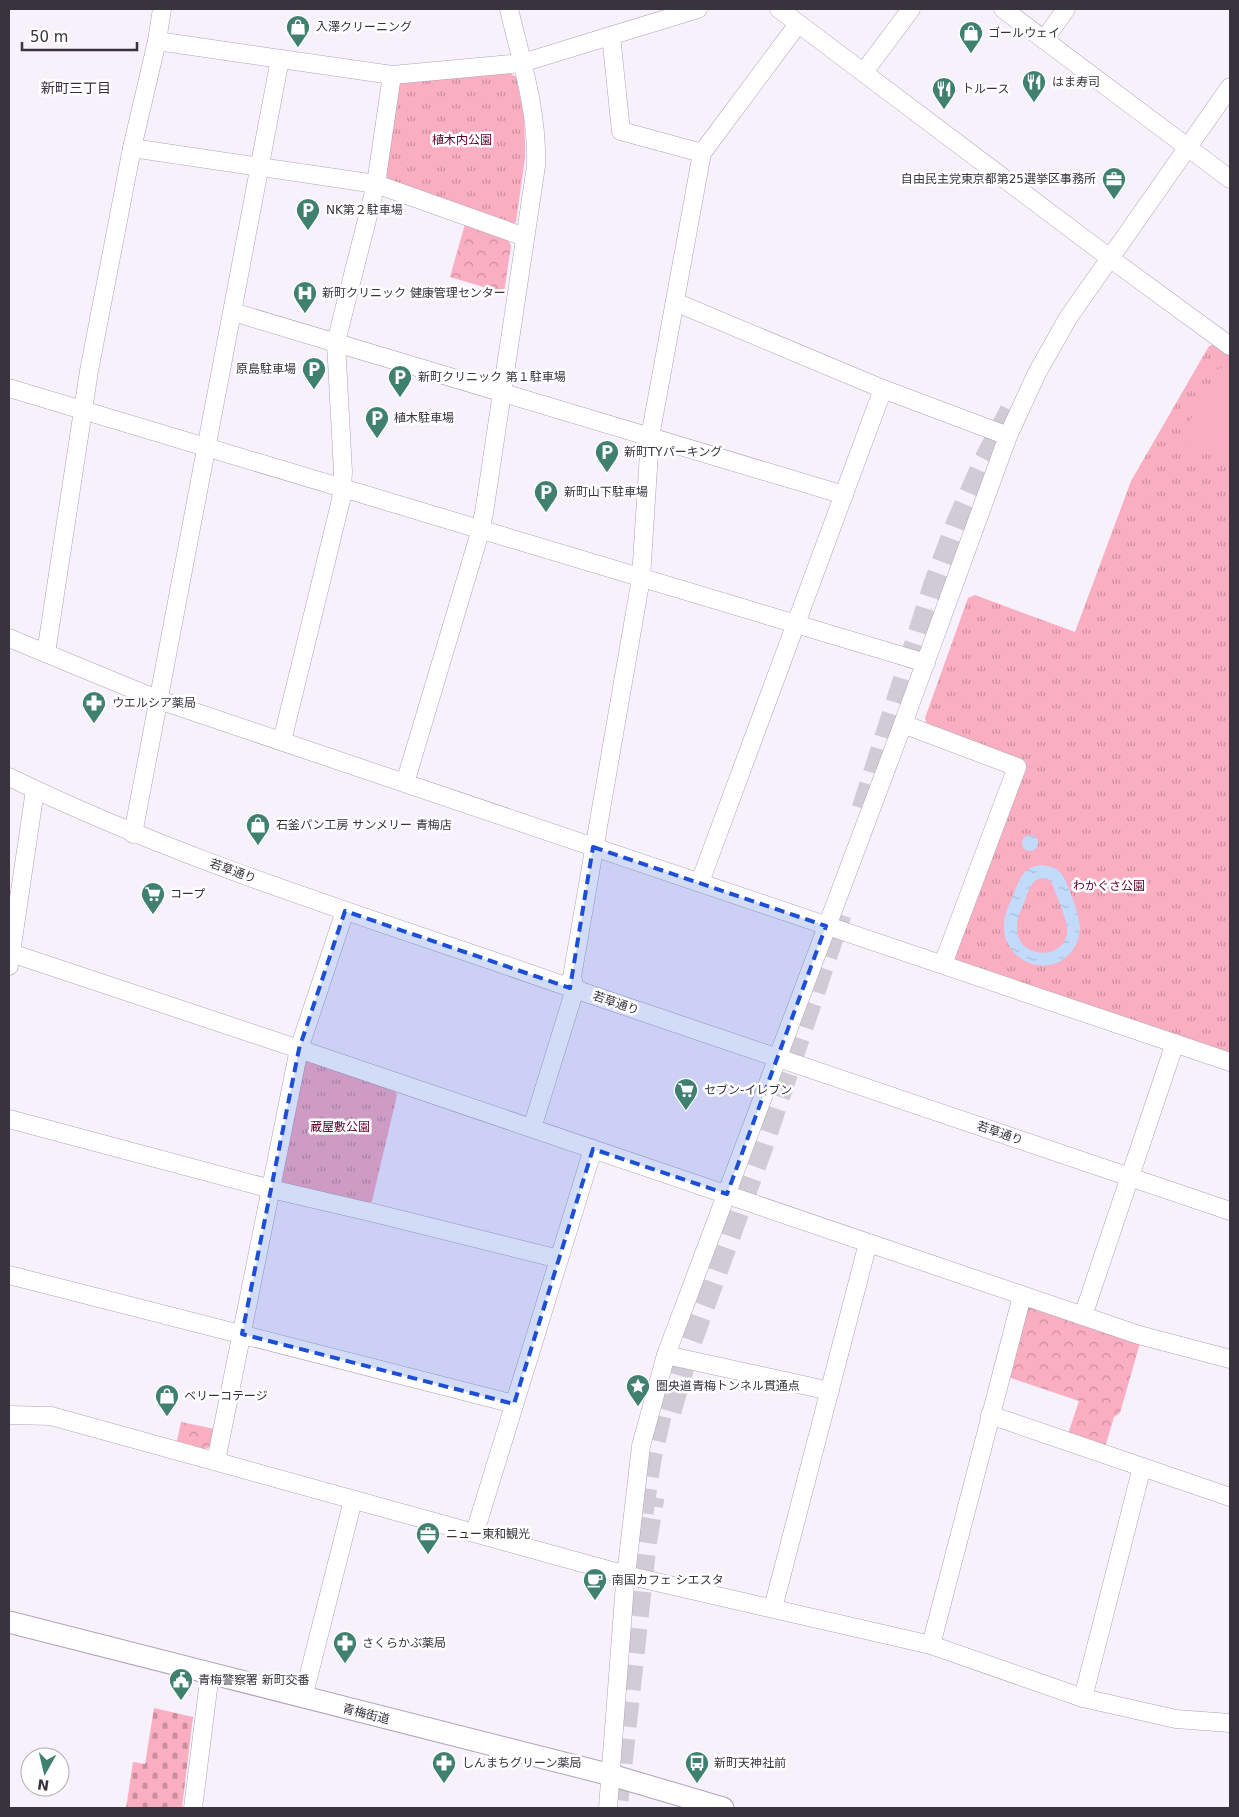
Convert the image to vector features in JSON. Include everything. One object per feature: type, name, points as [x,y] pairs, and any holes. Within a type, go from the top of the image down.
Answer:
[{"type":"main road","name":"青梅街道","points":[[9,1622],[611,1775],[723,1808]]},
{"type":"street","points":[[46,653],[89,370],[132,148],[157,41],[162,9]]},
{"type":"street","points":[[404,783],[480,529],[536,166],[537,147],[534,115],[508,9]]},
{"type":"street","points":[[157,41],[392,76],[522,64],[611,36],[665,13],[698,9]]},
{"type":"street","points":[[779,9],[1111,259],[1230,346]]},
{"type":"street","points":[[864,72],[911,9]]},
{"type":"street","points":[[1003,9],[1230,179]]},
{"type":"street","points":[[1044,40],[1066,9]]},
{"type":"street","points":[[532,1128],[575,989],[572,977],[641,578],[650,437],[702,153],[798,24]]},
{"type":"street","points":[[611,36],[622,131],[702,153]]},
{"type":"street","points":[[133,834],[280,59]]},
{"type":"street","points":[[282,741],[343,488],[336,342],[376,184],[392,76]]},
{"type":"street","points":[[608,1808],[626,1575],[641,1446],[666,1354],[926,663],[1008,436],[1051,347],[1068,318],[1230,87]]},
{"type":"street","points":[[132,148],[376,184],[525,237]]},
{"type":"street","points":[[675,302],[883,389],[1008,436]]},
{"type":"street","points":[[233,312],[844,495]]},
{"type":"street","points":[[9,388],[926,663]]},
{"type":"street","points":[[700,882],[883,389]]},
{"type":"street","points":[[9,638],[159,700],[1230,1062]]},
{"type":"street","points":[[903,724],[1016,767],[943,964]]},
{"type":"street","name":"若草通り","points":[[9,777],[133,834],[222,868],[1230,1211]]},
{"type":"street","points":[[35,790],[10,960],[299,1049],[1139,1335],[1230,1359]]},
{"type":"street","points":[[216,1461],[299,1049],[345,911]]},
{"type":"street","points":[[1083,1316],[1175,1043]]},
{"type":"street","points":[[9,1119],[271,1189],[559,1259]]},
{"type":"street","points":[[475,1532],[593,1149]]},
{"type":"street","points":[[773,1608],[868,1243]]},
{"type":"street","points":[[9,1275],[514,1404]]},
{"type":"street","points":[[931,1645],[1022,1296]]},
{"type":"street","points":[[666,1354],[830,1391]]},
{"type":"street","points":[[9,1414],[51,1416],[626,1575],[931,1645],[1083,1698],[1176,1719],[1230,1723]]},
{"type":"street","points":[[990,1415],[1230,1497]]},
{"type":"street","points":[[1083,1698],[1142,1467]]},
{"type":"street","points":[[303,1698],[353,1500]]},
{"type":"street","points":[[193,1808],[210,1673]]},
{"type":"highlighted area","points":[[593,847],[826,926],[727,1194],[593,1149],[514,1404],[242,1334],[299,1049],[345,911],[570,988]]},
{"type":"green space","name":"植木内公園","points":[[508,72],[516,77],[524,116],[525,158],[516,222],[509,225],[388,179],[385,173],[397,87],[403,81]]},
{"type":"green space","points":[[465,224],[508,240],[511,246],[504,293],[450,277]]},
{"type":"green space","name":"わかぐさ公園","points":[[1216,344],[1230,355],[1230,1054],[957,962],[954,956],[1026,762],[927,724],[925,718],[968,598],[975,595],[1075,632],[1131,481],[1209,346]]},
{"type":"green space","points":[[1228,365],[1230,367],[1230,440],[1223,455],[1181,444],[1182,435],[1218,369]]},
{"type":"green space","name":"蔵屋敷公園","points":[[309,1060],[394,1089],[397,1095],[372,1201],[366,1205],[285,1184],[280,1179],[303,1063]]},
{"type":"green space","points":[[1031,1306],[1140,1343],[1120,1413],[1114,1417],[1105,1447],[1068,1434],[1079,1401],[1008,1377],[1025,1310]]},
{"type":"green space","points":[[181,1422],[215,1429],[212,1445],[206,1449],[177,1441]]},
{"type":"green space","points":[[154,1708],[193,1717],[182,1808],[126,1808],[133,1762],[145,1764]]},
{"type":"water","points":[[1027,835],[1033,835],[1038,840],[1036,849],[1027,851],[1022,846],[1022,840]]},
{"type":"water","points":[[1035,866],[1051,867],[1062,875],[1078,915],[1080,928],[1076,944],[1066,957],[1056,963],[1044,965],[1032,964],[1012,950],[1006,939],[1004,925],[1005,917],[1023,874]],"holes":[[[1040,878],[1047,879],[1052,883],[1067,928],[1066,939],[1060,947],[1042,953],[1032,951],[1024,946],[1018,937],[1017,922],[1031,885]]]},
{"type":"tunnel","points":[[864,809],[936,584],[959,522],[986,461],[1012,411]]},
{"type":"tunnel","points":[[669,1411],[689,1343],[762,1143],[839,914]]},
{"type":"tunnel","points":[[641,1513],[649,1459],[665,1390]]},
{"type":"tunnel","points":[[616,1800],[644,1545],[652,1497]]},
{"type":"place","name":"入澤クリーニング","points":[[298,48]]},
{"type":"place","name":"ゴールウェイ","points":[[971,54]]},
{"type":"place","name":"はま寿司","points":[[1034,103]]},
{"type":"place","name":"トルース","points":[[944,110]]},
{"type":"place","name":"自由民主党東京都第25選挙区事務所","points":[[1114,200]]},
{"type":"place","name":"NK第２駐車場","points":[[308,231]]},
{"type":"place","name":"新町クリニック 健康管理センター","points":[[305,314]]},
{"type":"place","name":"原島駐車場","points":[[314,390]]},
{"type":"place","name":"新町クリニック 第１駐車場","points":[[400,398]]},
{"type":"place","name":"植木駐車場","points":[[377,439]]},
{"type":"place","name":"新町TYパーキング","points":[[607,473]]},
{"type":"place","name":"新町山下駐車場","points":[[546,513]]},
{"type":"place","name":"ウエルシア薬局","points":[[94,724]]},
{"type":"place","name":"石釜パン工房 サンメリー 青梅店","points":[[258,846]]},
{"type":"place","name":"コープ","points":[[153,915]]},
{"type":"place","name":"セブン-イレブン","points":[[686,1111]]},
{"type":"place","name":"圏央道青梅トンネル貫通点","points":[[638,1407]]},
{"type":"place","name":"ベリーコテージ","points":[[167,1417]]},
{"type":"place","name":"ニュー東和観光","points":[[428,1555]]},
{"type":"place","name":"南国カフェ シエスタ","points":[[595,1601]]},
{"type":"place","name":"さくらかぶ薬局","points":[[345,1664]]},
{"type":"place","name":"青梅警察署 新町交番","points":[[181,1701]]},
{"type":"place","name":"しんまちグリーン薬局","points":[[444,1784]]},
{"type":"place","name":"新町天神社前","points":[[697,1784]]},
{"type":"district","name":"新町三丁目","points":[[76,88]]}]
